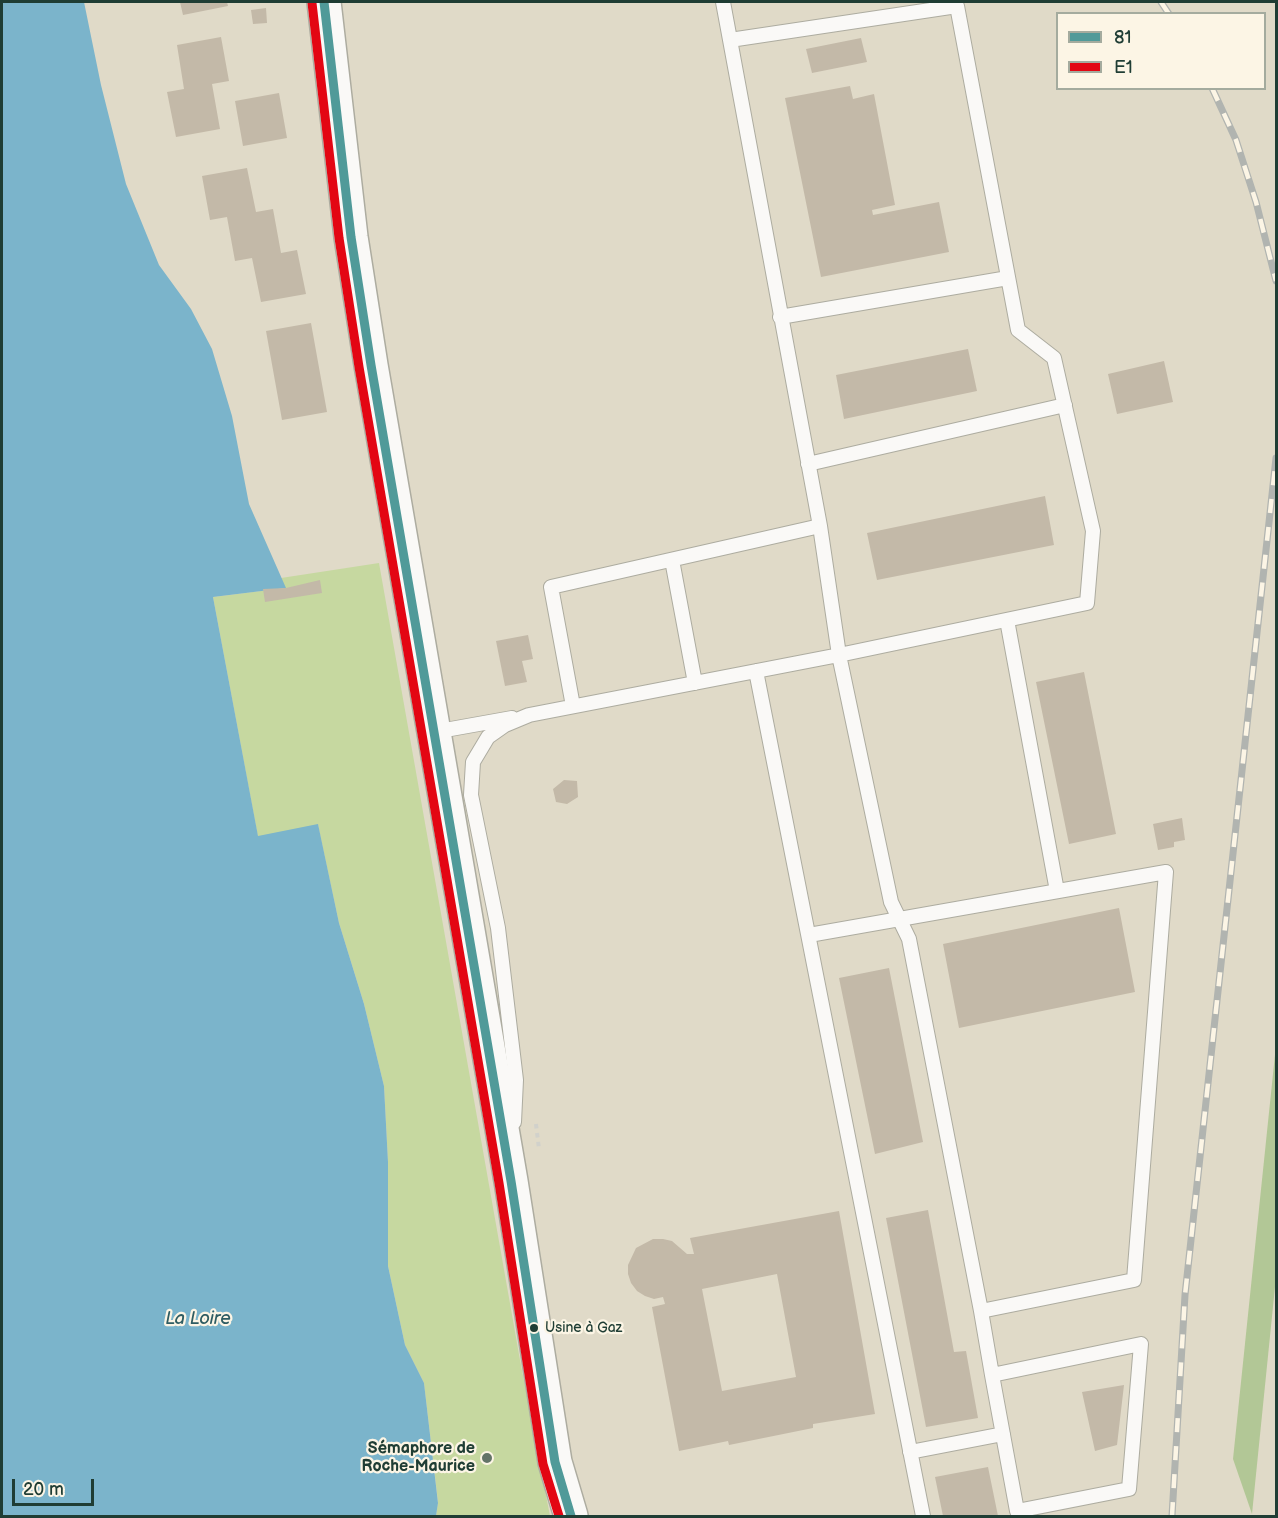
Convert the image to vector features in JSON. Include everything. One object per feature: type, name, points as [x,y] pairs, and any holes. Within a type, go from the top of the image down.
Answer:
[{"type":"main road","points":[[324,2],[351,237],[511,1181],[555,1462],[571,1516]]},
{"type":"lane","points":[[723,2],[820,526],[840,655],[891,902],[909,939],[1017,1511],[1129,1489],[1141,1344],[992,1375]]},
{"type":"lane","points":[[434,732],[840,655],[1087,603],[1093,531],[1054,358],[1018,330],[957,6],[730,40]]},
{"type":"lane","points":[[780,317],[1008,278]]},
{"type":"lane","points":[[808,464],[1065,405]]},
{"type":"lane","points":[[573,706],[551,587],[820,526]]},
{"type":"lane","points":[[672,560],[695,683]]},
{"type":"lane","points":[[1006,620],[1057,891]]},
{"type":"lane","points":[[756,671],[923,1516]]},
{"type":"lane","points":[[511,1181],[516,1080],[498,928],[471,795],[473,762],[488,737],[505,725],[535,713]]},
{"type":"lane","points":[[809,935],[1166,872],[1134,1280],[981,1311]]},
{"type":"lane","points":[[910,1452],[1003,1434]]},
{"type":"green space","points":[[379,563],[520,1360],[550,1516],[436,1516],[438,1502],[424,1383],[405,1345],[388,1266],[388,1162],[384,1086],[364,1004],[339,923],[318,825],[258,837],[213,597],[285,588],[281,578]]},
{"type":"green space","points":[[1276,1045],[1276,1277],[1252,1514],[1233,1459]]},
{"type":"water","name":"La Loire","points":[[2,2],[84,2],[101,85],[126,184],[159,265],[191,309],[212,349],[232,416],[249,504],[286,588],[213,597],[258,836],[318,824],[339,923],[364,1004],[384,1086],[388,1162],[388,1266],[405,1345],[424,1383],[438,1503],[436,1516],[2,1516]]},
{"type":"building","points":[[180,2],[227,2],[228,6],[183,15]]},
{"type":"building","points":[[266,8],[267,23],[253,24],[251,10]]},
{"type":"building","points":[[221,37],[229,81],[212,84],[220,129],[176,137],[167,92],[184,89],[177,45]]},
{"type":"building","points":[[861,38],[867,62],[812,73],[806,49]]},
{"type":"building","points":[[850,86],[853,99],[874,94],[895,205],[872,210],[873,215],[939,202],[949,252],[821,277],[785,98]]},
{"type":"building","points":[[279,93],[287,138],[243,146],[235,101]]},
{"type":"building","points":[[247,168],[256,212],[273,209],[281,253],[297,250],[306,294],[261,302],[252,258],[235,261],[227,217],[210,220],[202,176]]},
{"type":"building","points":[[311,323],[327,412],[282,420],[266,331]]},
{"type":"building","points":[[968,349],[977,391],[844,419],[836,375]]},
{"type":"building","points":[[1164,361],[1173,402],[1117,414],[1108,374]]},
{"type":"building","points":[[1045,496],[1054,545],[877,580],[867,533]]},
{"type":"building","points":[[320,580],[322,593],[265,602],[263,589],[286,588]]},
{"type":"building","points":[[528,635],[533,659],[522,661],[527,682],[505,686],[496,641]]},
{"type":"building","points":[[1084,672],[1116,834],[1069,844],[1036,682]]},
{"type":"building","points":[[564,780],[577,781],[578,797],[567,804],[556,802],[553,789]]},
{"type":"building","points":[[1182,818],[1185,840],[1174,842],[1174,847],[1158,850],[1153,824]]},
{"type":"building","points":[[1119,908],[1135,992],[959,1028],[943,944]]},
{"type":"building","points":[[889,968],[923,1142],[875,1154],[839,978]]},
{"type":"building","points":[[928,1210],[954,1352],[966,1351],[978,1418],[926,1427],[886,1218]]},
{"type":"building","points":[[839,1211],[875,1414],[813,1424],[813,1428],[729,1445],[728,1441],[679,1451],[652,1307],[665,1304],[663,1297],[654,1299],[637,1291],[631,1283],[628,1265],[636,1248],[653,1239],[672,1241],[687,1254],[694,1254],[690,1238]],"holes":[[[777,1274],[796,1377],[722,1391],[702,1289]]]},
{"type":"building","points":[[1124,1385],[1117,1445],[1095,1451],[1082,1392]]},
{"type":"building","points":[[988,1467],[998,1516],[943,1516],[935,1477]]},
{"type":"railway","points":[[1161,2],[1168,12]]},
{"type":"railway","points":[[1213,90],[1236,140],[1256,202],[1276,281]]},
{"type":"railway","points":[[1172,1516],[1185,1295],[1276,458]]},
{"type":"transit line","name":"81","points":[[324,2],[351,237],[371,365],[511,1181],[555,1462],[571,1516]]},
{"type":"transit line","name":"E1","points":[[312,3],[339,238],[359,367],[499,1183],[543,1464],[559,1516]]},
{"type":"place","name":"Usine à Gaz","points":[[534,1328]]},
{"type":"place","name":"Sémaphore de Roche-Maurice","points":[[487,1458]]}]
